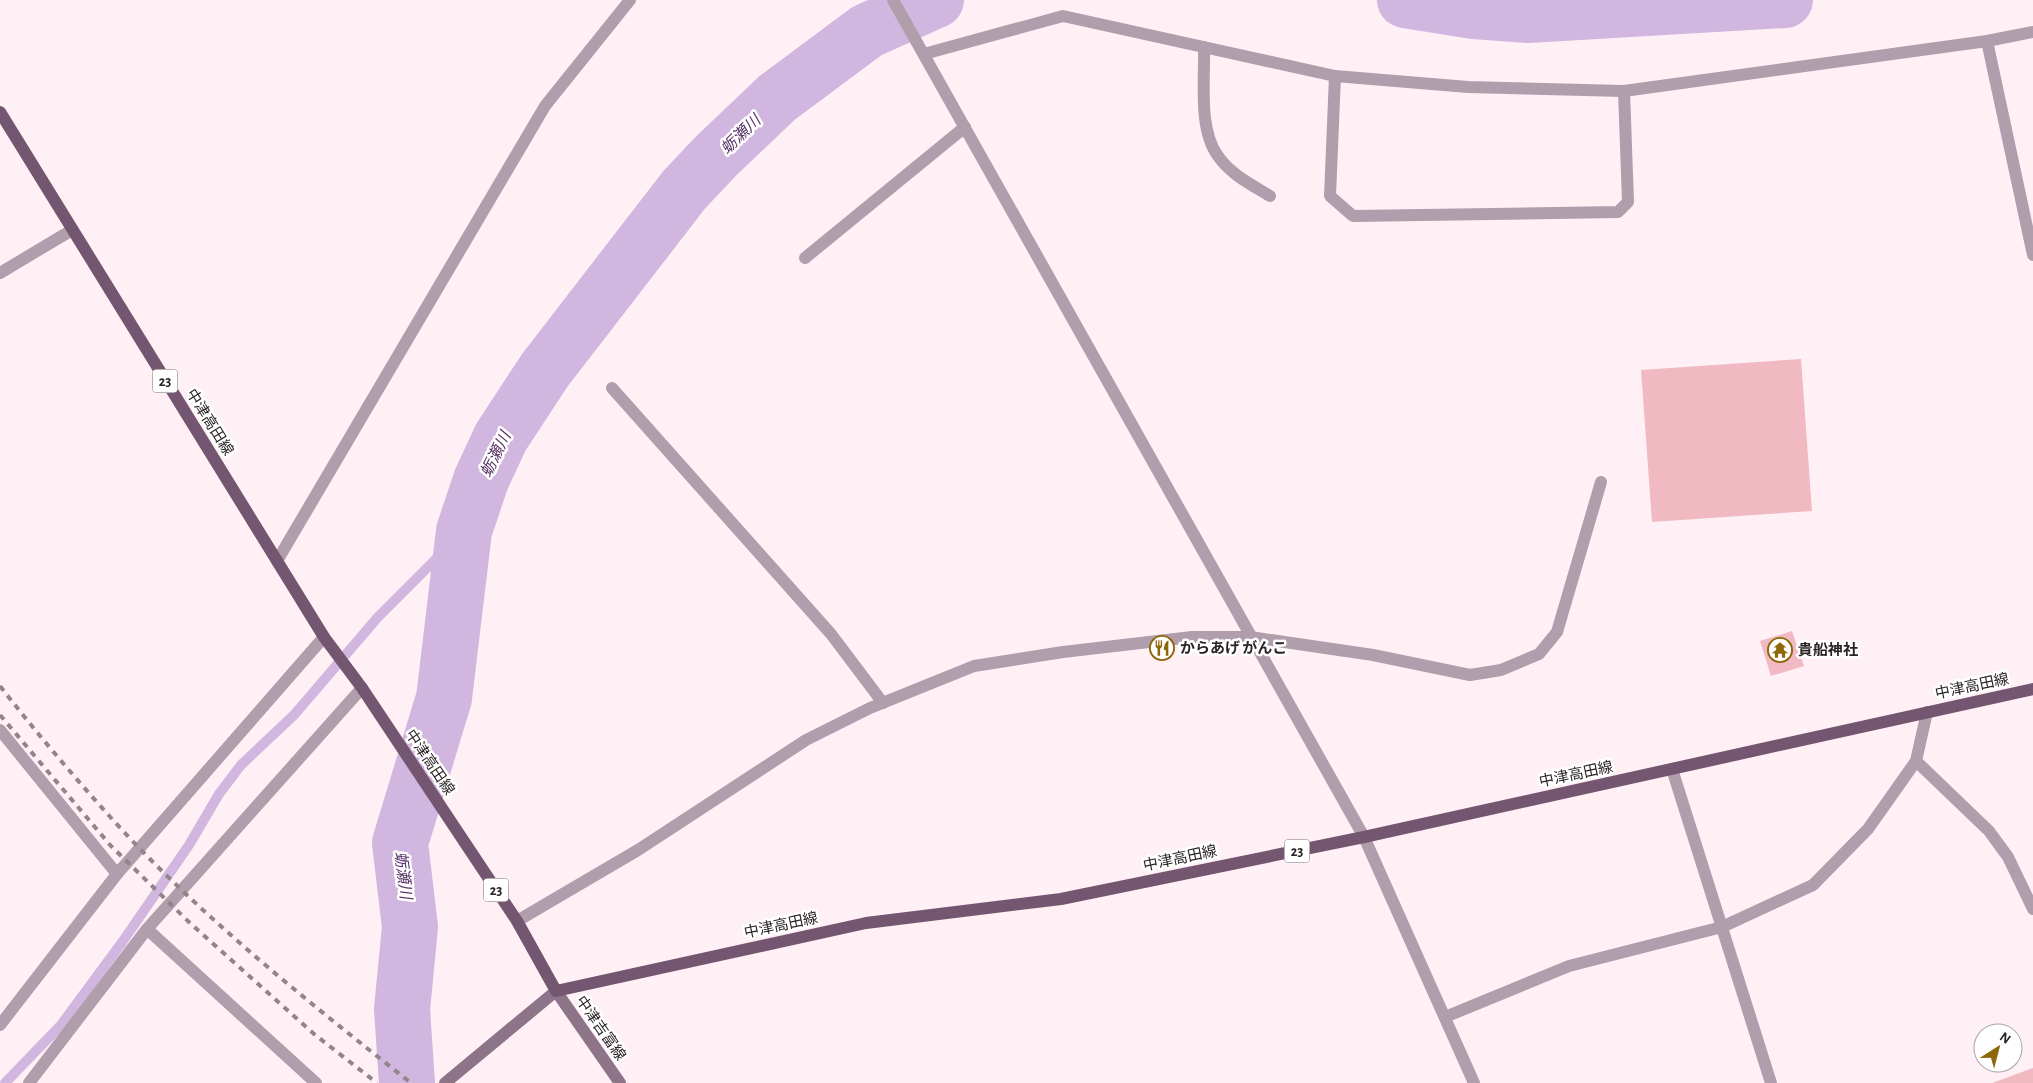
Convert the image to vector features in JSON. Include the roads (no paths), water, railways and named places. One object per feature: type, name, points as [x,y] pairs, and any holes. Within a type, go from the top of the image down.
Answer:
[{"type":"main road","name":"中津高田線","points":[[0,112],[324,637],[362,688],[517,921],[556,991],[866,924],[1061,899],[1364,837],[2033,689]]},
{"type":"street","points":[[277,561],[545,106],[630,0]]},
{"type":"street","points":[[893,0],[1364,837],[1474,1083]]},
{"type":"street","points":[[924,54],[1063,16],[1336,76],[1468,87],[1624,91],[1987,41],[2033,32]]},
{"type":"street","points":[[1987,41],[2028,205],[2033,255]]},
{"type":"street","points":[[1204,47],[1206,132],[1218,157],[1238,176],[1270,196]]},
{"type":"street","points":[[1336,76],[1330,196],[1353,216],[1618,212],[1628,202],[1624,91]]},
{"type":"street","points":[[804,258],[965,127]]},
{"type":"street","points":[[0,273],[72,230]]},
{"type":"street","points":[[612,388],[831,634],[883,702]]},
{"type":"street","points":[[517,921],[638,850],[806,740],[883,702],[974,666],[1063,652],[1192,637],[1250,637],[1373,654],[1470,675],[1501,670],[1539,654],[1557,632],[1601,482]]},
{"type":"street","points":[[0,1025],[117,874],[324,637]]},
{"type":"street","points":[[29,1083],[147,929],[362,688]]},
{"type":"street","points":[[1445,1017],[1568,966],[1722,927],[1813,885],[1868,829],[1916,761],[1927,712]]},
{"type":"street","points":[[0,730],[117,874]]},
{"type":"street","points":[[1916,761],[1989,831],[2008,857],[2033,909]]},
{"type":"street","points":[[1672,769],[1770,1083]]},
{"type":"street","points":[[147,929],[316,1083]]},
{"type":"street","points":[[446,1083],[556,991]]},
{"type":"street","name":"中津吉富線","points":[[556,991],[620,1083]]},
{"type":"waterway","name":"蛎瀬川","points":[[407,1083],[402,1009],[410,927],[400,843],[444,698],[464,531],[481,480],[501,437],[545,370],[684,190],[716,156],[777,98],[867,31],[936,0]]},
{"type":"waterway","name":"蛎瀬川","points":[[1405,0],[1474,11],[1528,15],[1785,0]]},
{"type":"waterway","points":[[5,1083],[61,1025],[123,941],[189,845],[219,794],[241,765],[294,715],[378,617],[464,531]]},
{"type":"railway","points":[[0,686],[75,778],[123,831],[191,899],[262,962],[411,1083]]},
{"type":"railway","points":[[0,715],[111,846],[191,924],[314,1034],[377,1083]]},
{"type":"place","name":"からあげ がんこ","points":[[1162,648]]},
{"type":"place","name":"貴船神社","points":[[1780,650]]}]
